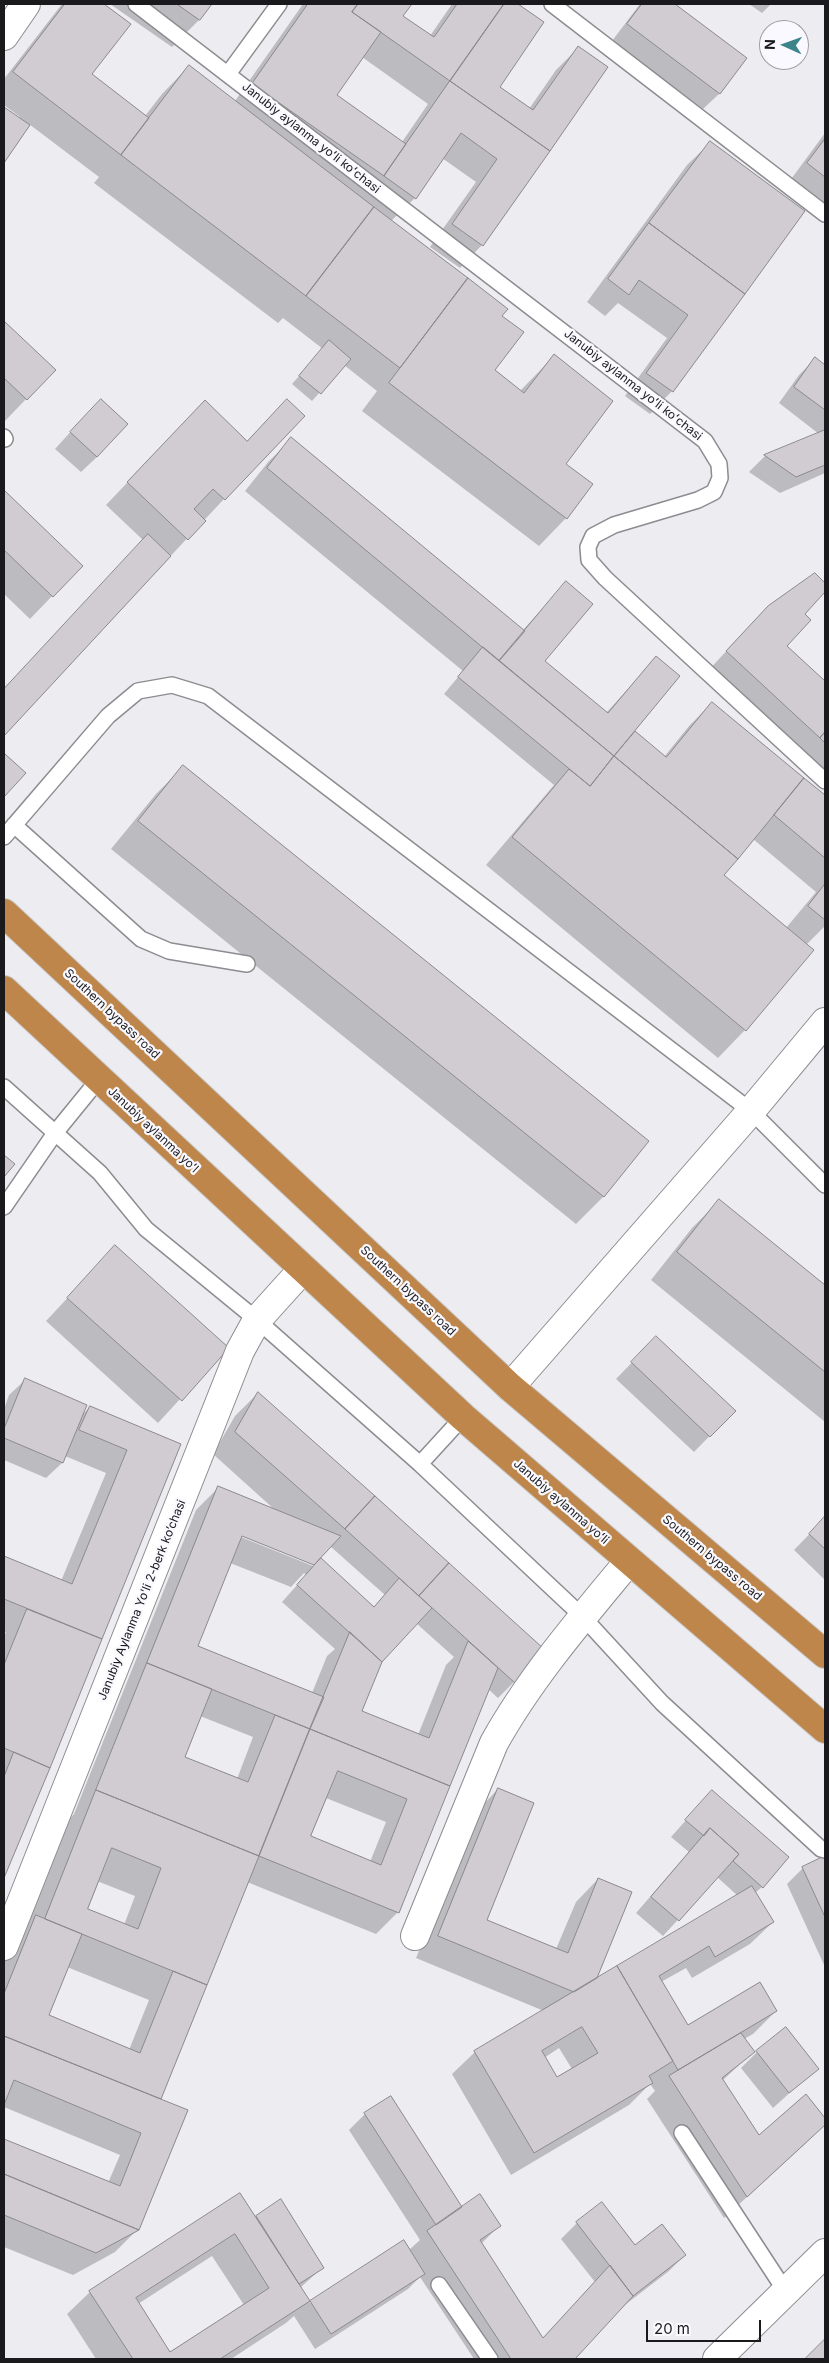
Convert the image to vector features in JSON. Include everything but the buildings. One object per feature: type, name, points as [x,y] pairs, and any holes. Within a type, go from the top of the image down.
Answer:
[{"type":"highway","name":"Southern bypass road","points":[[4,913],[510,1387],[825,1654]]},
{"type":"highway","name":"Janubiy aylanma yoʻl","points":[[4,990],[303,1269]]},
{"type":"highway","name":"Janubiy aylanma yoʻli","points":[[303,1269],[463,1417],[825,1729]]},
{"type":"street","points":[[4,36],[26,4]]},
{"type":"street","points":[[510,1387],[751,1111],[825,1022]]},
{"type":"street","name":"Janubiy Аylanma Yo'li 2-berk koʼchasi","points":[[4,1946],[240,1351],[257,1320],[303,1269]]},
{"type":"street","points":[[414,1936],[494,1743],[506,1721],[583,1617],[629,1561]]},
{"type":"street","points":[[717,2359],[825,2253]]},
{"type":"lane","name":"Janubiy aylanma yoʻli koʻchasi","points":[[136,4],[706,441],[719,464],[720,478],[714,492],[698,500],[614,525],[593,536],[588,547],[589,560],[605,578],[825,781]]},
{"type":"lane","points":[[228,74],[279,4]]},
{"type":"lane","points":[[552,4],[825,214]]},
{"type":"lane","points":[[4,837],[108,716],[138,691],[172,685],[208,696],[751,1111],[825,1185]]},
{"type":"lane","points":[[14,825],[142,939],[168,951],[248,964]]},
{"type":"lane","points":[[4,1207],[55,1133],[99,1079]]},
{"type":"lane","points":[[4,1087],[100,1173],[146,1228],[257,1320],[420,1464],[583,1617],[662,1703],[825,1850]]},
{"type":"lane","points":[[420,1464],[463,1417]]},
{"type":"lane","points":[[682,2133],[786,2292]]},
{"type":"lane","points":[[439,2285],[490,2359]]}]
